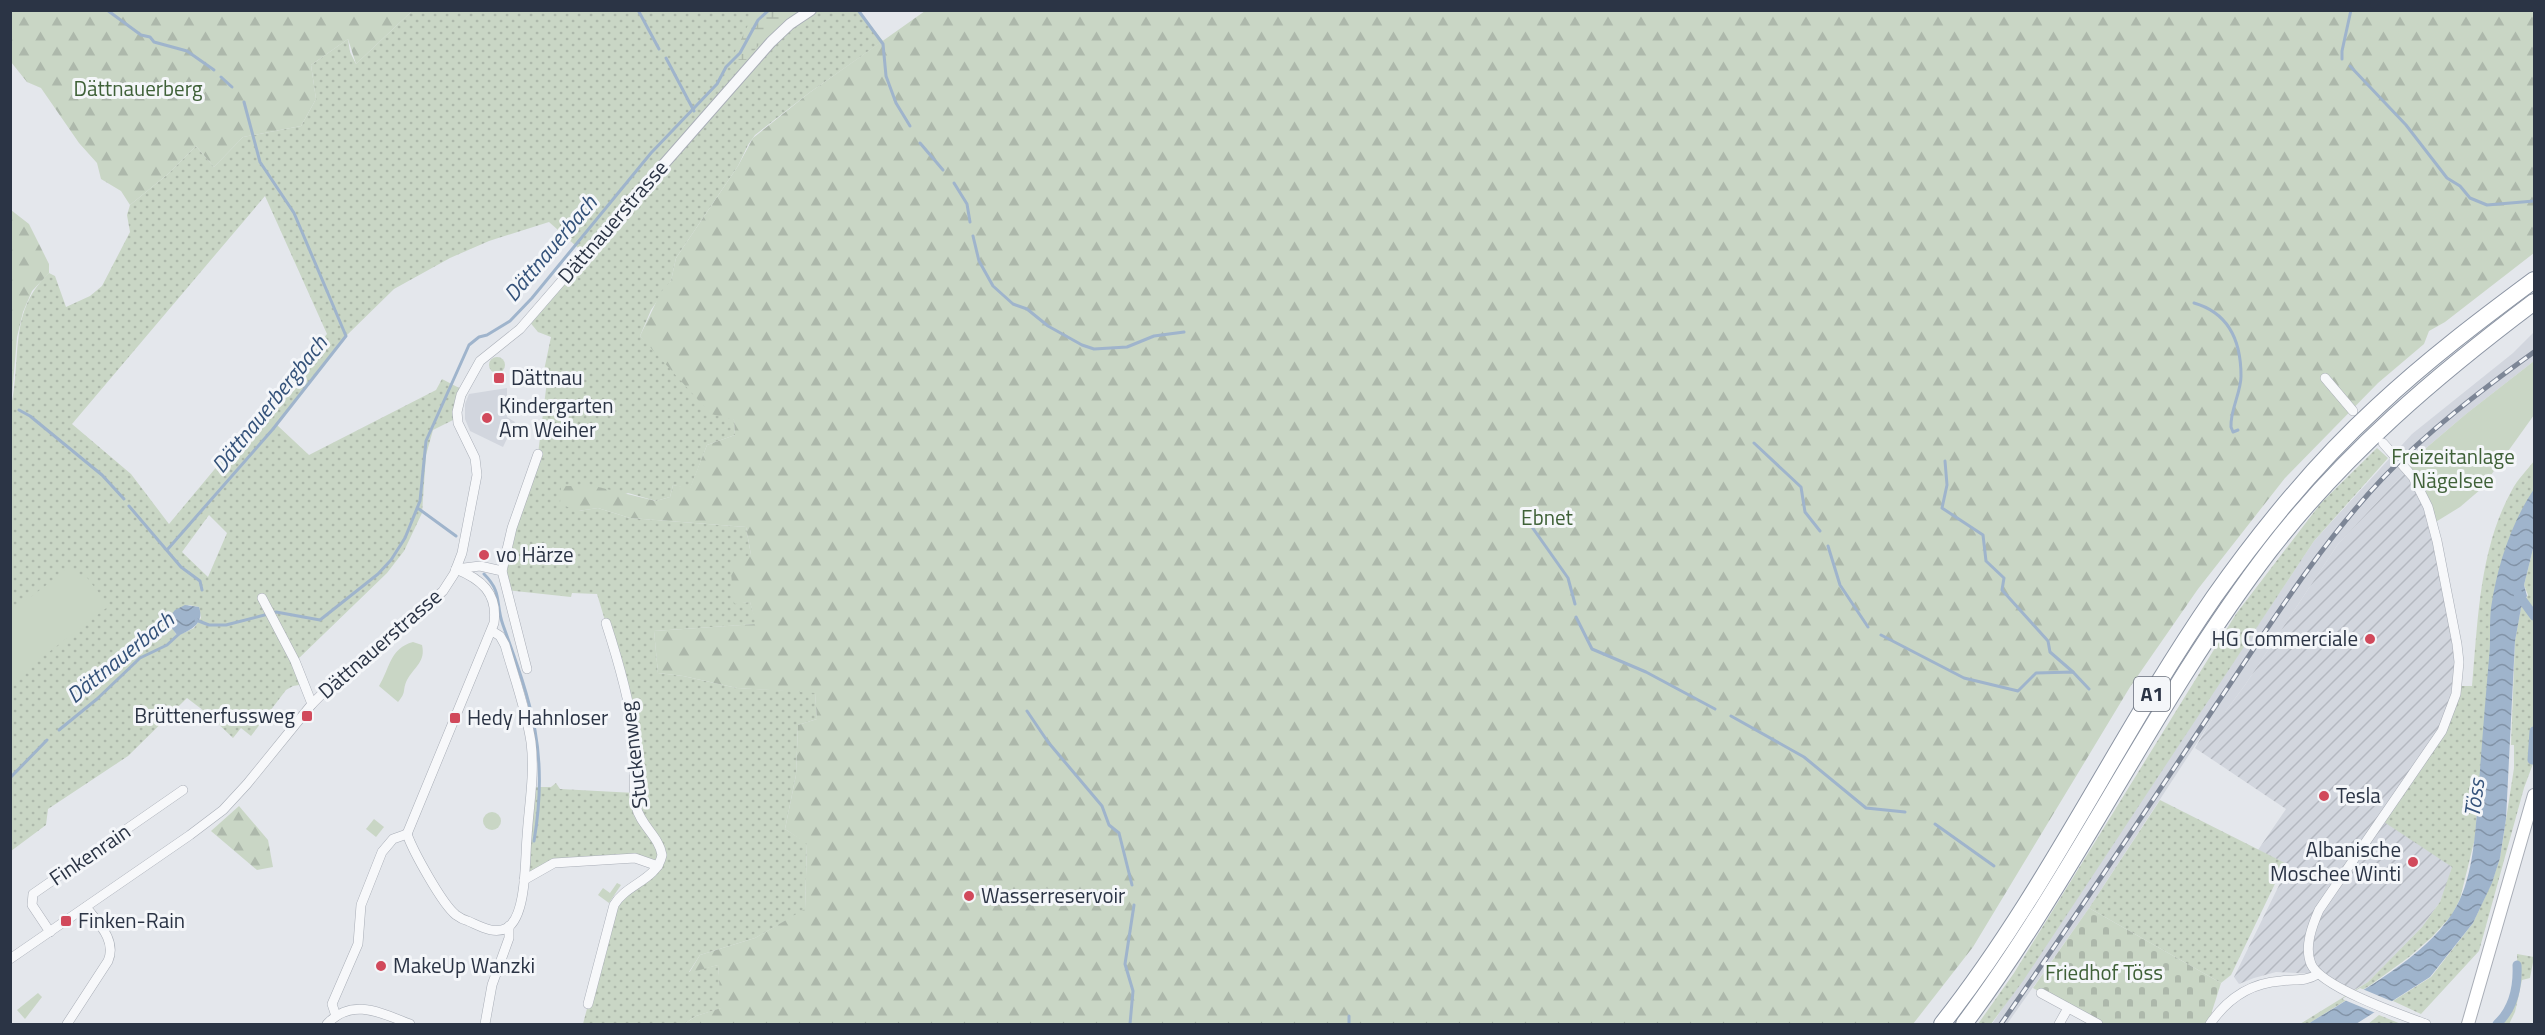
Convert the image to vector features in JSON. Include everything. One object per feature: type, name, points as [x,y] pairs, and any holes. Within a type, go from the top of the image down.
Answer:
[{"type":"highway","name":"A1","points":[[1942,1024],[2026,904],[2185,641],[2269,523],[2317,467],[2376,407],[2453,342],[2535,280]]},
{"type":"highway","name":"A1","points":[[1964,1024],[2049,899],[2195,658],[2282,535],[2336,473],[2388,420],[2451,366],[2535,302]]},
{"type":"main road","points":[[2468,1024],[2535,795]]},
{"type":"street","name":"Dättnauerstrasse","points":[[10,959],[190,835],[228,805],[312,704],[336,681],[433,601],[456,569],[464,546],[477,475],[475,458],[458,423],[457,412],[461,395],[480,362],[520,329],[771,42],[790,24],[812,10]]},
{"type":"street","points":[[2325,378],[2353,411]]},
{"type":"street","points":[[2383,443],[2413,477],[2434,523],[2457,644],[2459,662],[2456,694],[2442,731],[2316,918],[2308,944],[2311,964],[2318,974],[2339,988],[2426,1024]]},
{"type":"street","points":[[527,669],[501,571],[512,528],[538,454]]},
{"type":"street","points":[[456,569],[480,566],[501,571]]},
{"type":"street","points":[[456,569],[481,582],[492,596],[495,615],[492,631],[407,834],[417,856],[456,915],[490,930],[500,930],[509,926]]},
{"type":"street","points":[[262,598],[296,661],[312,704]]},
{"type":"street","name":"Stuckenweg","points":[[606,623],[623,679],[631,719],[636,758],[637,806],[643,822],[661,850],[662,857],[658,866]]},
{"type":"street","points":[[484,1024],[494,980],[508,941],[509,926],[518,913],[524,880],[533,790],[530,741],[505,645],[500,636],[492,631]]},
{"type":"street","name":"Finkenrain","points":[[50,932],[33,905],[31,899],[34,893],[183,790]]},
{"type":"street","points":[[336,1016],[332,1004],[358,944],[361,905],[382,852],[393,838],[407,834]]},
{"type":"street","points":[[524,880],[554,863],[635,858],[658,866],[650,875],[623,892],[614,905],[588,1004]]},
{"type":"street","points":[[67,1024],[111,953],[108,937],[86,907]]},
{"type":"street","points":[[2210,1024],[2228,1002],[2253,987],[2282,980],[2308,980],[2318,974]]},
{"type":"street","points":[[2041,993],[2098,1024]]},
{"type":"street","points":[[327,1024],[336,1016],[355,1008],[370,1009],[410,1024]]},
{"type":"street","points":[[2059,1024],[2068,1008]]},
{"type":"shaded area","points":[[2534,332],[2534,361],[2406,465],[2408,469],[2338,544],[2245,685],[2225,712],[2217,712],[2089,908],[2007,1024],[1992,1024],[2314,541],[2412,434],[2513,353]]},
{"type":"shaded area","name":"Kindergarten Am Weiher","points":[[507,388],[507,417],[515,422],[503,447],[470,431],[465,419],[465,404],[469,394]]},
{"type":"shaded area","points":[[2408,469],[2421,490],[2457,644],[2452,867],[2446,887],[2440,902],[2422,927],[2368,982],[2349,993],[2318,974],[2276,972],[2239,984],[2234,977],[2289,865],[2258,850],[2286,809],[2195,748],[2217,711],[2225,712],[2245,685],[2338,544]]},
{"type":"green space","name":"Dättnauerberg","points":[[10,11],[412,11],[356,64],[348,39],[311,65],[316,99],[301,126],[243,137],[214,167],[196,146],[168,174],[130,205],[121,191],[101,179],[97,163],[79,143],[41,88],[27,82],[11,62]]},
{"type":"green space","points":[[412,11],[859,11],[883,41],[809,93],[755,135],[738,166],[676,258],[671,281],[651,310],[640,336],[734,420],[735,435],[707,445],[690,489],[673,485],[670,497],[656,501],[628,493],[578,511],[598,508],[630,518],[746,527],[751,555],[734,603],[750,602],[757,624],[654,631],[658,673],[737,688],[815,692],[817,719],[798,725],[796,775],[785,829],[807,843],[805,910],[755,938],[700,955],[689,972],[718,965],[722,1008],[696,1016],[684,1024],[583,1024],[614,905],[655,869],[647,861],[554,863],[524,880],[533,787],[551,787],[556,783],[560,789],[635,793],[629,717],[612,643],[597,594],[572,593],[571,597],[505,590],[502,576],[538,454],[547,381],[542,380],[551,337],[538,332],[528,320],[585,254],[549,222],[489,241],[450,258],[394,289],[346,336],[277,425],[309,455],[436,390],[442,379],[463,390],[457,418],[433,430],[426,455],[422,513],[404,551],[387,573],[296,661],[305,684],[286,690],[251,736],[241,728],[233,738],[187,698],[128,756],[48,809],[46,825],[11,851],[11,407],[19,336],[27,303],[49,273],[55,276],[66,307],[90,296],[102,286],[130,232],[127,215],[130,205],[168,174],[196,146],[214,167],[243,137],[301,126],[316,99],[311,65],[348,39],[350,52],[356,64]],"holes":[[[265,196],[327,334],[169,524],[131,474],[72,424]],[[209,515],[227,533],[208,577],[182,552]],[[189,605],[199,607],[201,618],[194,628],[177,636],[169,617]]]},
{"type":"green space","points":[[759,11],[800,11],[771,31],[746,60],[739,60],[734,54],[749,23]]},
{"type":"green space","name":"Ebnet","points":[[925,11],[2534,11],[2534,253],[2445,322],[2429,331],[2424,344],[2378,383],[2285,478],[2198,589],[2130,687],[1973,947],[1913,1024],[684,1024],[696,1016],[721,1008],[718,965],[689,973],[700,955],[755,938],[805,909],[807,844],[785,829],[796,775],[798,725],[817,719],[815,693],[737,688],[658,673],[654,631],[756,624],[750,602],[734,604],[730,563],[751,555],[746,527],[630,518],[598,508],[578,511],[560,504],[561,486],[594,486],[656,501],[670,497],[673,485],[690,488],[707,445],[735,435],[734,420],[711,414],[640,336],[661,292],[671,281],[676,258],[738,166],[753,138],[809,93]]},
{"type":"green space","points":[[11,210],[29,224],[49,264],[49,273],[32,291],[23,312],[17,337],[11,407]]},
{"type":"green space","points":[[497,357],[503,359],[505,365],[503,371],[497,373],[491,371],[489,365],[491,359]]},
{"type":"green space","name":"Freizeitanlage Nägelsee","points":[[2534,361],[2534,415],[2481,489],[2460,507],[2434,523],[2405,466],[2466,414]]},
{"type":"green space","points":[[2377,448],[2388,458],[2314,541],[2023,981],[1991,1024],[1978,1024],[2014,973],[2236,614],[2321,503]]},
{"type":"green space","points":[[2534,461],[2534,489],[2491,609],[2490,654],[2475,838],[2460,899],[2452,915],[2409,957],[2372,984],[2308,1024],[2300,1024],[2368,982],[2422,927],[2440,902],[2452,867],[2381,820],[2431,749],[2457,686],[2472,686],[2486,561],[2501,513],[2512,490]]},
{"type":"green space","points":[[2534,545],[2534,761],[2524,788],[2479,951],[2421,1014],[2393,1001],[2431,977],[2473,923],[2492,882],[2500,858],[2514,768],[2514,745],[2511,745],[2515,641],[2521,607],[2528,595],[2524,585]]},
{"type":"green space","points":[[70,567],[80,579],[85,575],[109,606],[11,681],[11,612]]},
{"type":"green space","points":[[413,642],[422,645],[422,656],[407,680],[398,702],[379,686],[395,654],[405,645]]},
{"type":"green space","points":[[2160,800],[2285,863],[2231,975],[2221,983],[2089,908]]},
{"type":"green space","points":[[239,806],[268,840],[273,867],[257,870],[211,831]]},
{"type":"green space","points":[[488,812],[496,812],[501,817],[499,828],[488,830],[483,825],[483,817]]},
{"type":"green space","points":[[374,819],[384,827],[376,837],[366,829]]},
{"type":"green space","points":[[617,883],[621,885],[609,903],[598,895],[603,888],[610,893]]},
{"type":"green space","name":"Friedhof Töss","points":[[2089,908],[2221,983],[2208,1024],[2098,1024],[2033,988]]},
{"type":"green space","points":[[2517,954],[2534,957],[2530,978],[2522,980],[2515,1012],[2509,1024],[2498,1024],[2513,1000]]},
{"type":"green space","points":[[38,993],[42,997],[25,1019],[17,1010]]},
{"type":"green space","points":[[2379,1015],[2401,1024],[2368,1024]]},
{"type":"water","points":[[2534,489],[2534,545],[2524,585],[2527,596],[2521,608],[2515,641],[2506,819],[2500,858],[2492,883],[2473,923],[2430,977],[2356,1024],[2308,1024],[2405,962],[2439,931],[2459,901],[2469,873],[2474,843],[2490,652],[2490,614],[2501,561],[2518,516]]},
{"type":"water","points":[[185,605],[199,607],[200,618],[195,626],[178,636],[170,626],[169,617],[175,610]]},
{"type":"pier","points":[[2360,988],[2396,1003],[2378,1014],[2342,999]]},
{"type":"waterway","name":"Dättnauerbergbach","points":[[107,10],[141,35],[150,37],[154,42],[187,51],[214,70]]},
{"type":"waterway","points":[[638,10],[659,49]]},
{"type":"waterway","name":"Dättnauerbach","points":[[196,620],[209,625],[226,625],[276,612],[320,620],[378,574],[391,560],[405,538],[420,501],[426,441],[469,345],[479,337],[487,335],[510,321],[532,298],[651,153],[717,84],[726,67],[740,53],[758,20],[769,10]]},
{"type":"waterway","name":"Dättnauerbach","points":[[858,10],[883,44],[886,76],[896,103],[910,126]]},
{"type":"waterway","points":[[2342,59],[2351,10]]},
{"type":"waterway","points":[[666,58],[694,111]]},
{"type":"waterway","points":[[2350,66],[2406,125],[2447,178],[2460,186],[2470,198],[2487,205],[2534,201]]},
{"type":"waterway","name":"Dättnauerbergbach","points":[[221,77],[232,87]]},
{"type":"waterway","name":"Dättnauerbergbach","points":[[167,550],[273,429],[346,336],[294,213],[260,162],[244,102]]},
{"type":"waterway","name":"Dättnauerbach","points":[[920,143],[943,170]]},
{"type":"waterway","name":"Dättnauerbach","points":[[954,183],[967,204],[970,222]]},
{"type":"waterway","name":"Dättnauerbach","points":[[973,236],[979,261],[993,286],[1013,304],[1027,309],[1048,326],[1082,345],[1094,349],[1127,347],[1154,336],[1184,332]]},
{"type":"waterway","points":[[2194,303],[2216,314],[2224,322],[2231,330],[2239,352],[2241,376],[2231,427],[2233,432],[2238,430]]},
{"type":"waterway","points":[[19,410],[30,416],[102,475],[124,499]]},
{"type":"waterway","points":[[1754,443],[1801,487],[1805,512],[1820,531]]},
{"type":"waterway","points":[[1945,461],[1947,485],[1942,508],[1983,535],[1986,561],[2004,578],[2002,590],[2048,641],[2050,652],[2073,672]]},
{"type":"waterway","name":"Dättnauerbergbach","points":[[129,506],[181,567],[200,581],[202,590]]},
{"type":"waterway","points":[[419,509],[456,536]]},
{"type":"waterway","points":[[1525,517],[1568,578],[1575,604]]},
{"type":"waterway","points":[[1828,546],[1840,585],[1868,627]]},
{"type":"waterway","points":[[484,574],[496,593],[535,730],[540,782],[534,841]]},
{"type":"waterway","points":[[2518,594],[2534,616]]},
{"type":"waterway","points":[[1576,617],[1592,649],[1646,672],[1715,709]]},
{"type":"waterway","name":"Dättnauerbach","points":[[59,730],[97,699],[140,658],[167,645],[179,634]]},
{"type":"waterway","points":[[1881,635],[1964,678],[2018,691],[2036,673],[2073,672],[2089,689]]},
{"type":"waterway","points":[[1027,711],[1048,742],[1102,806],[1109,825],[1119,833],[1132,885]]},
{"type":"waterway","points":[[1731,716],[1804,757],[1866,808],[1905,812]]},
{"type":"waterway","points":[[2532,760],[2534,731]]},
{"type":"waterway","name":"Dättnauerbach","points":[[10,778],[47,740]]},
{"type":"waterway","points":[[1935,824],[1994,866]]},
{"type":"waterway","points":[[1130,1024],[1133,991],[1125,964],[1134,905]]},
{"type":"waterway","points":[[2497,1024],[2511,1005],[2517,981],[2517,965]]},
{"type":"waterway","points":[[1349,1016],[1349,1024]]},
{"type":"railway","points":[[2001,1024],[2274,618],[2336,532],[2382,479],[2418,444],[2474,397],[2534,352]]},
{"type":"place","name":"Dättnau","points":[[499,378]]},
{"type":"place","name":"Kindergarten Am Weiher","points":[[487,418]]},
{"type":"place","name":"vo Härze","points":[[484,555]]},
{"type":"place","name":"HG Commerciale","points":[[2370,639]]},
{"type":"place","name":"Brüttenerfussweg","points":[[307,716]]},
{"type":"place","name":"Hedy Hahnloser","points":[[455,718]]},
{"type":"place","name":"Tesla","points":[[2324,796]]},
{"type":"place","name":"Albanische Moschee Winti","points":[[2413,862]]},
{"type":"place","name":"Wasserreservoir","points":[[969,896]]},
{"type":"place","name":"Finken-Rain","points":[[66,921]]},
{"type":"place","name":"MakeUp Wanzki","points":[[381,966]]},
{"type":"water label","name":"Töss","points":[[2474,798]]}]
